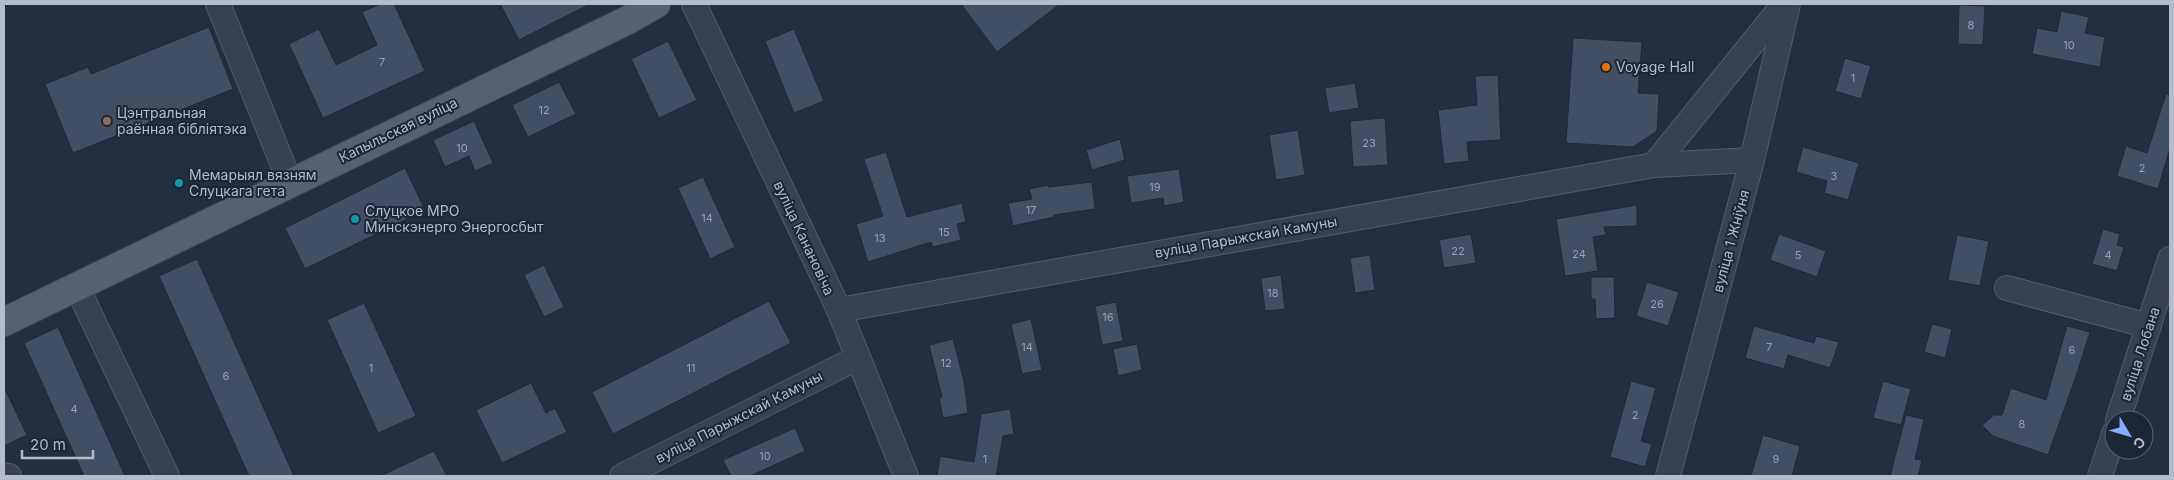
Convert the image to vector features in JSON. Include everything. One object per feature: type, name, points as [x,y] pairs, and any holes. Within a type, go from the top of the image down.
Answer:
[{"type":"main road","name":"Капыльская вуліца","points":[[4,322],[626,21],[656,4]]},
{"type":"street","points":[[218,4],[290,182]]},
{"type":"street","name":"вуліца Канановіча","points":[[694,4],[839,310],[906,476]]},
{"type":"street","points":[[1654,164],[1784,4]]},
{"type":"street","name":"вуліца 1 Жніўня","points":[[1668,476],[1752,160],[1788,4]]},
{"type":"street","name":"вуліца Парыжскай Камуны","points":[[839,310],[1654,164],[1752,160]]},
{"type":"street","name":"вуліца Лобана","points":[[2121,410],[2170,259]]},
{"type":"street","points":[[77,287],[167,476]]},
{"type":"street","points":[[2008,288],[2149,326]]},
{"type":"street","name":"вуліца Парыжскай Камуны","points":[[622,476],[857,358]]},
{"type":"street","points":[[2100,476],[2105,460]]},
{"type":"street","points":[[4,475],[9,476]]},
{"type":"building","points":[[380,4],[394,4],[425,71],[323,118],[289,44],[319,29],[336,65],[377,45],[362,12]]},
{"type":"building","points":[[500,4],[590,4],[519,40]]},
{"type":"building","points":[[961,4],[1060,4],[997,52]]},
{"type":"building","points":[[1959,5],[1985,6],[1983,45],[1958,44]]},
{"type":"building","points":[[2061,11],[2089,17],[2085,33],[2105,37],[2100,67],[2032,54],[2037,28],[2057,32]]},
{"type":"building","name":"Цэнтральная раённая бібліятэка","points":[[209,27],[233,89],[73,153],[45,84],[88,67],[91,74]]},
{"type":"building","points":[[794,29],[824,101],[794,113],[765,41]]},
{"type":"building","name":"Voyage Hall","points":[[1573,38],[1642,42],[1638,93],[1659,94],[1657,131],[1633,147],[1566,143]]},
{"type":"building","points":[[668,41],[697,100],[659,118],[631,59]]},
{"type":"building","points":[[1845,58],[1871,66],[1861,99],[1835,91]]},
{"type":"building","points":[[1498,75],[1501,140],[1467,142],[1469,161],[1444,164],[1438,110],[1477,105],[1475,76]]},
{"type":"building","points":[[559,82],[576,114],[528,137],[512,105]]},
{"type":"building","points":[[1355,83],[1359,108],[1329,113],[1325,88]]},
{"type":"building","points":[[2166,94],[2170,95],[2170,148],[2158,189],[2117,176],[2126,146],[2147,153]]},
{"type":"building","points":[[1385,118],[1388,165],[1353,167],[1350,121]]},
{"type":"building","points":[[474,121],[493,163],[475,171],[469,156],[445,167],[433,140]]},
{"type":"building","points":[[1298,130],[1305,175],[1276,180],[1269,135]]},
{"type":"building","points":[[1120,139],[1125,160],[1092,170],[1086,150]]},
{"type":"building","points":[[1803,147],[1859,163],[1848,200],[1824,193],[1827,181],[1796,172]]},
{"type":"building","points":[[886,152],[907,217],[962,203],[966,222],[957,224],[961,240],[933,247],[931,242],[868,262],[856,224],[883,216],[864,159]]},
{"type":"building","name":"Слуцкое МРО Минскэнерго Энергосбыт","points":[[405,168],[425,210],[305,269],[285,228]]},
{"type":"building","points":[[1179,169],[1184,202],[1164,206],[1163,198],[1131,203],[1127,176]]},
{"type":"building","points":[[703,177],[735,247],[710,259],[678,188]]},
{"type":"building","points":[[1092,182],[1095,209],[1054,215],[1054,217],[1013,226],[1008,203],[1032,199],[1029,189],[1048,185],[1048,187]]},
{"type":"building","points":[[1637,205],[1637,226],[1604,227],[1606,235],[1593,237],[1598,271],[1565,276],[1556,219]]},
{"type":"building","points":[[2103,229],[2120,234],[2117,245],[2124,247],[2117,271],[2092,264]]},
{"type":"building","points":[[1471,234],[1476,263],[1444,268],[1439,240]]},
{"type":"building","points":[[1779,234],[1826,251],[1817,277],[1770,260]]},
{"type":"building","points":[[1957,235],[1989,241],[1980,286],[1948,280]]},
{"type":"building","points":[[1370,255],[1375,290],[1355,293],[1350,258]]},
{"type":"building","points":[[197,259],[294,476],[249,476],[159,276]]},
{"type":"building","points":[[544,265],[564,307],[544,317],[524,275]]},
{"type":"building","points":[[1281,275],[1285,309],[1265,311],[1261,278]]},
{"type":"building","points":[[1591,277],[1614,277],[1615,318],[1596,319],[1595,299],[1591,299]]},
{"type":"building","points":[[1647,282],[1679,292],[1668,326],[1636,316]]},
{"type":"building","points":[[769,301],[791,343],[613,434],[592,392]]},
{"type":"building","points":[[1116,302],[1123,341],[1102,345],[1095,306]]},
{"type":"building","points":[[364,303],[416,416],[378,433],[327,320]]},
{"type":"building","points":[[1031,319],[1042,370],[1022,374],[1011,324]]},
{"type":"building","points":[[1932,324],[1952,329],[1945,358],[1924,352]]},
{"type":"building","points":[[1754,326],[1814,343],[1816,336],[1839,342],[1830,368],[1788,355],[1784,369],[1745,358]]},
{"type":"building","points":[[2067,326],[2090,332],[2048,455],[1993,436],[1982,425],[1994,415],[2002,415],[2011,388],[2046,400]]},
{"type":"building","points":[[58,327],[125,476],[84,476],[24,343]]},
{"type":"building","points":[[953,339],[964,381],[968,413],[943,418],[939,398],[942,397],[929,345]]},
{"type":"building","points":[[1137,344],[1142,370],[1118,376],[1113,349]]},
{"type":"building","points":[[1631,381],[1656,388],[1641,441],[1652,444],[1645,467],[1610,457]]},
{"type":"building","points":[[1883,381],[1911,389],[1901,425],[1873,418]]},
{"type":"building","points":[[531,383],[546,413],[555,408],[567,432],[502,463],[476,410]]},
{"type":"building","points":[[4,387],[27,435],[4,446]]},
{"type":"building","points":[[1010,409],[1014,434],[1003,436],[996,476],[937,476],[940,456],[974,462],[981,414]]},
{"type":"building","points":[[1906,415],[1924,419],[1915,459],[1922,460],[1918,476],[1890,476]]},
{"type":"building","points":[[795,428],[805,451],[750,476],[731,476],[723,460]]},
{"type":"building","points":[[1763,435],[1800,446],[1792,476],[1751,476]]},
{"type":"building","points":[[434,451],[447,476],[380,476]]},
{"type":"place","name":"Voyage Hall","points":[[1606,67]]},
{"type":"place","name":"Цэнтральная раённая бібліятэка","points":[[107,121]]},
{"type":"place","name":"Мемарыял вязням Слуцкага гета","points":[[179,183]]},
{"type":"place","name":"Слуцкое МРО Минскэнерго Энергосбыт","points":[[355,219]]}]
